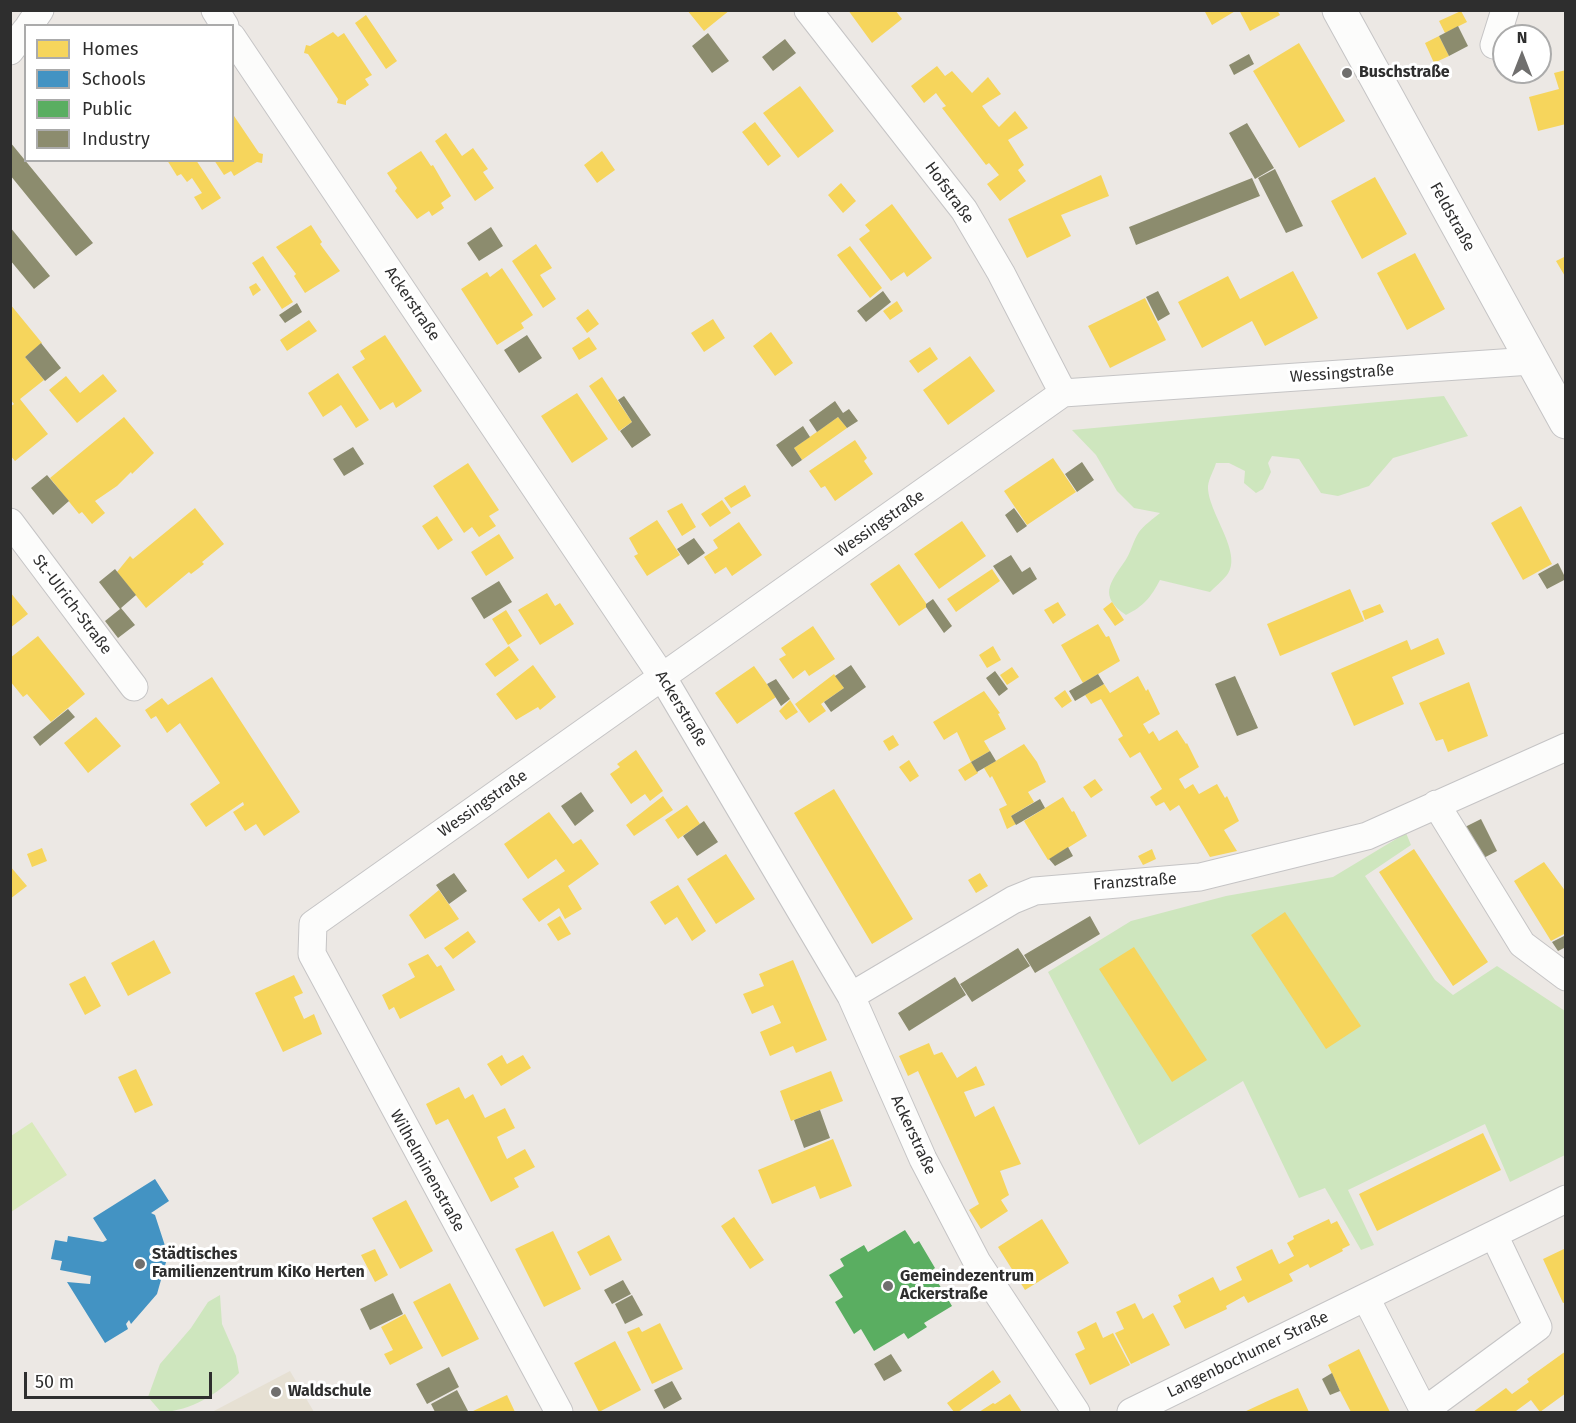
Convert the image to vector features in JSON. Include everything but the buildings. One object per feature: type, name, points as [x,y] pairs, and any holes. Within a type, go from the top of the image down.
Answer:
[{"type":"main road","name":"Feldstraße","points":[[1339,10],[1566,422]]},
{"type":"street","points":[[30,24],[40,10]]},
{"type":"street","points":[[215,10],[224,24]]},
{"type":"street","name":"Hofstraße","points":[[808,10],[964,210],[1001,273],[1063,393]]},
{"type":"street","points":[[10,51],[24,33]]},
{"type":"street","name":"Ackerstraße","points":[[234,40],[663,678],[851,996],[922,1159],[977,1262],[1076,1413]]},
{"type":"street","name":"Wessingstraße","points":[[313,924],[1063,393],[1531,361]]},
{"type":"street","name":"St.-Ulrich-Straße","points":[[10,522],[134,687]]},
{"type":"street","name":"Franzstraße","points":[[851,996],[1013,900],[1035,891],[1200,877],[1367,836],[1566,747]]},
{"type":"street","points":[[1436,804],[1522,944],[1566,977]]},
{"type":"street","name":"Wilhelminenstraße","points":[[313,924],[312,954],[559,1413]]},
{"type":"street","name":"Langenbochumer Straße","points":[[1131,1413],[1566,1199]]},
{"type":"street","points":[[1366,1298],[1424,1411],[1538,1327],[1494,1235]]},
{"type":"shaded area","name":"Waldschule","points":[[290,1371],[314,1412],[212,1412]]},
{"type":"green space","points":[[1444,396],[1468,436],[1393,458],[1369,486],[1338,496],[1321,493],[1299,459],[1272,456],[1268,463],[1271,472],[1263,489],[1256,493],[1244,483],[1245,471],[1229,463],[1216,463],[1208,486],[1213,508],[1231,555],[1231,566],[1227,575],[1210,592],[1160,580],[1146,600],[1126,615],[1112,602],[1109,595],[1111,583],[1127,558],[1139,532],[1160,513],[1134,508],[1117,491],[1096,455],[1072,430]]},
{"type":"green space","points":[[1406,833],[1411,845],[1365,876],[1435,980],[1453,995],[1497,966],[1565,1011],[1565,1155],[1510,1182],[1485,1124],[1348,1190],[1374,1245],[1361,1250],[1325,1188],[1299,1198],[1243,1081],[1139,1145],[1048,972],[1131,921],[1226,896],[1333,877]]},
{"type":"green space","points":[[32,1122],[67,1175],[11,1212],[11,1136]]},
{"type":"green space","points":[[220,1295],[222,1324],[236,1356],[239,1373],[222,1388],[194,1405],[161,1412],[148,1397],[160,1364],[191,1328],[208,1302]]},
{"type":"place","name":"Buschstraße","points":[[1347,73]]},
{"type":"place","name":"Städtisches Familienzentrum KiKo Herten","points":[[140,1264]]},
{"type":"place","name":"Gemeindezentrum Ackerstraße","points":[[888,1286]]},
{"type":"place","name":"Waldschule","points":[[276,1392]]}]
